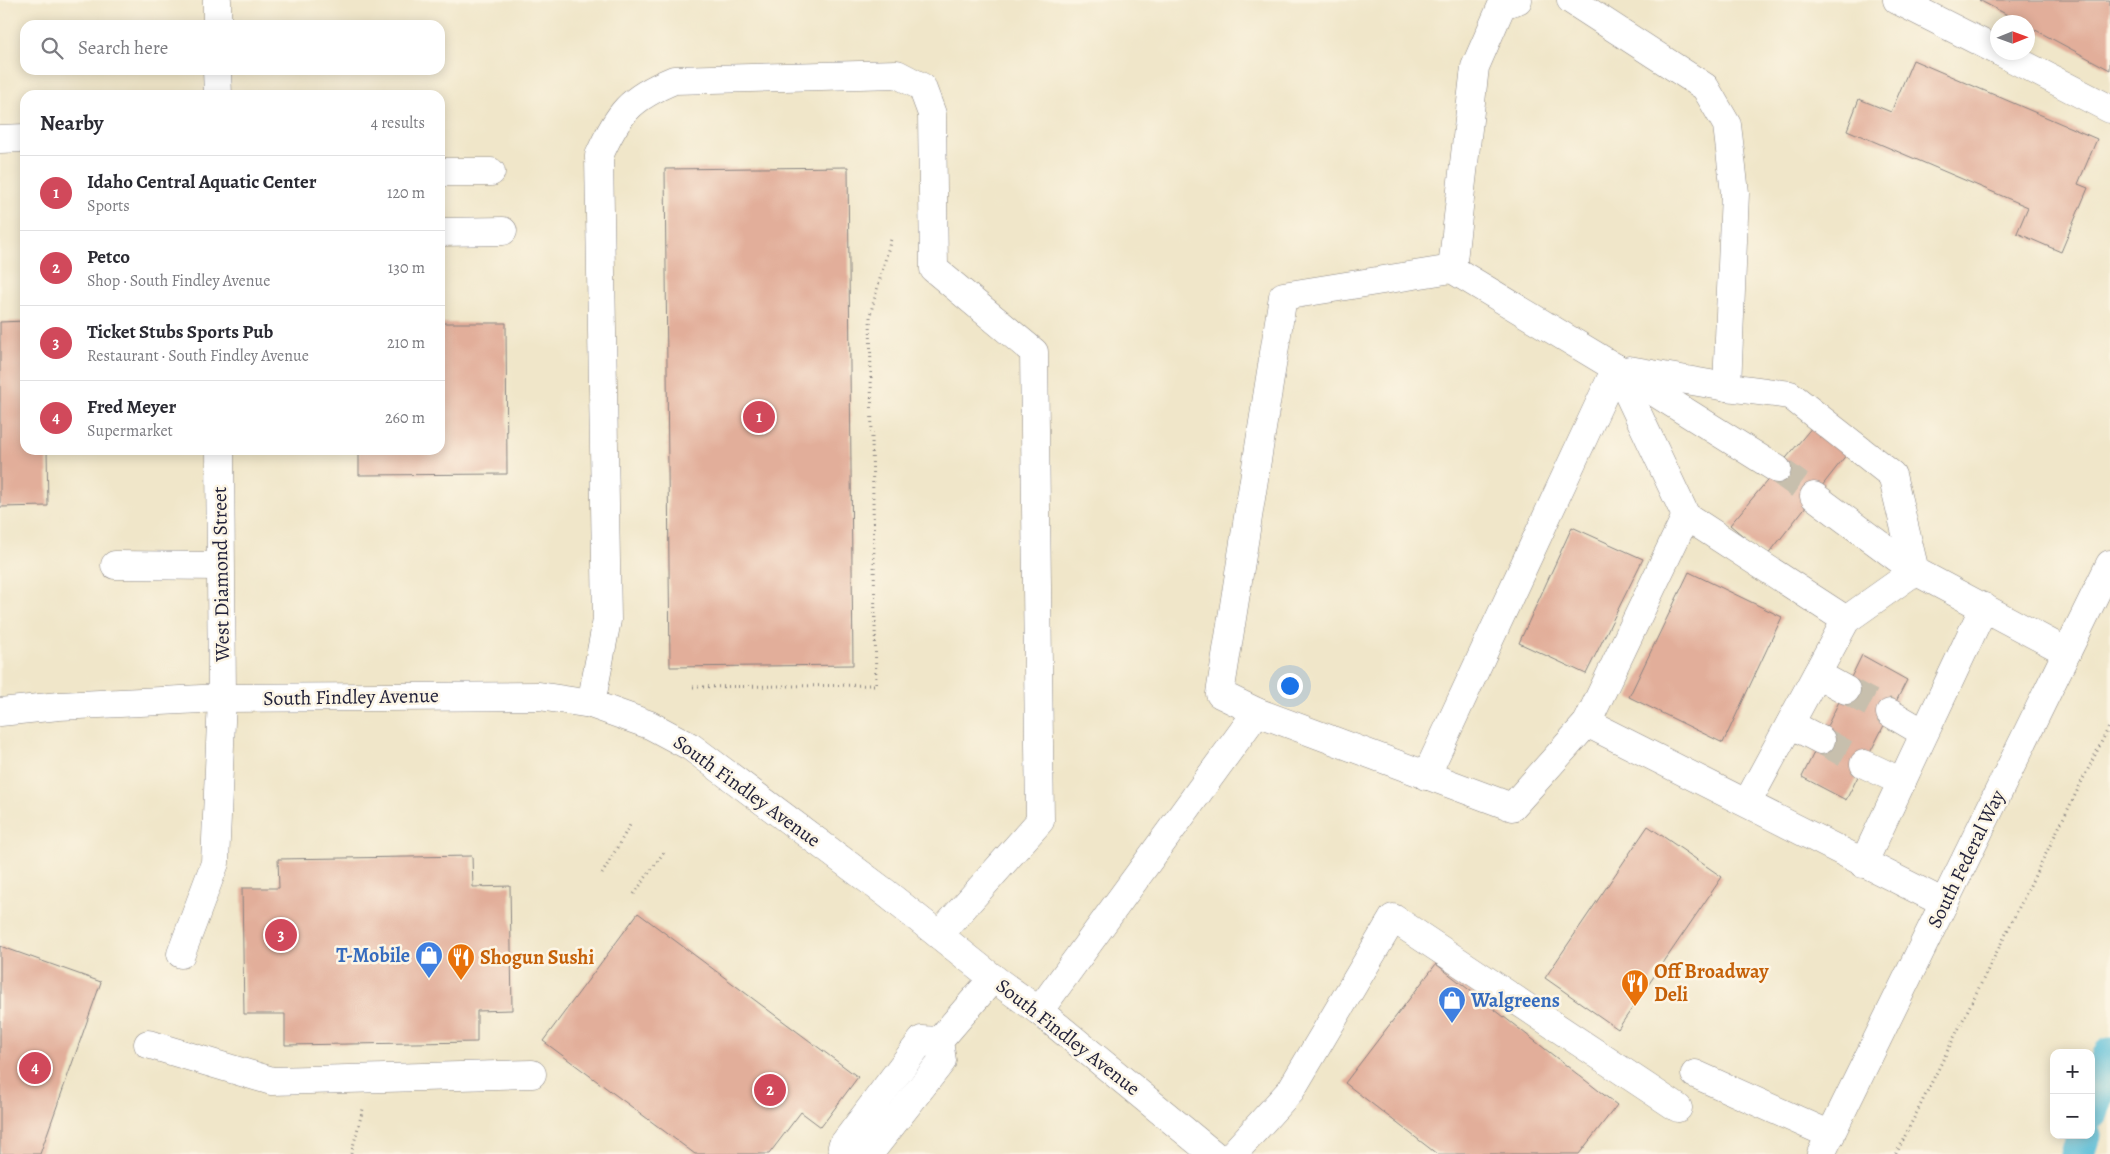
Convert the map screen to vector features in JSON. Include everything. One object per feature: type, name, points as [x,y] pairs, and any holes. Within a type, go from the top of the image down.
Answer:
[{"type":"street","points":[[217,0],[217,20]]},
{"type":"street","points":[[1452,269],[1475,67],[1502,5],[1518,0]]},
{"type":"street","points":[[1571,0],[1705,87],[1727,125],[1735,193],[1727,387]]},
{"type":"street","points":[[1897,0],[1990,47]]},
{"type":"street","points":[[2015,60],[2110,109]]},
{"type":"street","points":[[591,704],[607,620],[600,156],[610,131],[628,107],[649,91],[674,80],[897,74],[922,87],[932,114],[934,269],[1034,352],[1040,821],[939,935]]},
{"type":"street","points":[[217,75],[218,90]]},
{"type":"street","points":[[0,139],[20,138]]},
{"type":"street","points":[[445,172],[491,172]]},
{"type":"street","points":[[445,232],[503,232]]},
{"type":"street","points":[[1686,516],[1587,723],[1512,807],[1257,712],[1220,694],[1283,296],[1452,269],[1616,368],[1777,469]]},
{"type":"street","points":[[1616,368],[1727,387],[1790,395],[1892,475],[1915,571]]},
{"type":"street","points":[[1616,368],[1686,516],[1846,620]]},
{"type":"street","points":[[1426,776],[1616,368]]},
{"type":"street","name":"West Diamond Street","points":[[181,954],[215,863],[222,698],[220,455]]},
{"type":"street","points":[[1814,496],[1915,571],[2067,652]]},
{"type":"street","name":"South Federal Way","points":[[1826,1145],[2110,564]]},
{"type":"street","points":[[115,565],[220,566]]},
{"type":"street","points":[[1747,803],[1846,620],[1915,571]]},
{"type":"street","points":[[1863,864],[1984,607]]},
{"type":"street","points":[[1818,674],[1846,690]]},
{"type":"street","name":"South Findley Avenue","points":[[0,712],[60,706],[222,698],[539,696],[591,704],[650,725],[691,747],[886,893],[993,978],[1039,1011],[1213,1154]]},
{"type":"street","points":[[1039,1011],[1257,712]]},
{"type":"street","points":[[1890,713],[1924,733]]},
{"type":"street","points":[[1587,723],[1747,803],[1863,864],[1944,903]]},
{"type":"street","points":[[1790,724],[1821,740]]},
{"type":"street","points":[[1864,764],[1902,782]]},
{"type":"street","points":[[1232,1154],[1291,1090],[1393,918],[1678,1108]]},
{"type":"street","points":[[868,1154],[942,1061],[939,1041],[993,978]]},
{"type":"street","points":[[844,1154],[842,1146],[922,1040],[939,1041]]},
{"type":"street","points":[[148,1044],[272,1081],[532,1074]]},
{"type":"street","points":[[1695,1074],[1826,1145]]},
{"type":"path","points":[[693,687],[876,685],[870,315],[891,238]]},
{"type":"path","points":[[1896,1154],[2110,725]]},
{"type":"path","points":[[602,874],[630,825]]},
{"type":"path","points":[[634,894],[664,852]]},
{"type":"path","points":[[351,1154],[365,1101]]},
{"type":"building","points":[[1979,0],[2110,0],[2110,70],[2035,30],[2035,15],[2008,15]]},
{"type":"building","points":[[1913,60],[2097,139],[2078,184],[2088,188],[2061,252],[2017,233],[2028,207],[1847,130],[1859,99],[1891,112]]},
{"type":"building","points":[[848,167],[853,665],[670,667],[665,169]]},
{"type":"building","points":[[20,321],[20,455],[47,455],[48,506],[0,507],[0,322]]},
{"type":"building","points":[[445,323],[506,323],[507,474],[359,475],[359,455],[445,455]]},
{"type":"building","points":[[1813,426],[1847,454],[1767,556],[1730,525]]},
{"type":"building","points":[[1572,527],[1643,559],[1586,674],[1519,643]]},
{"type":"building","points":[[1689,572],[1782,617],[1723,743],[1629,697]]},
{"type":"building","points":[[1862,655],[1907,680],[1846,800],[1802,777]]},
{"type":"building","points":[[1648,826],[1722,877],[1618,1029],[1545,978]]},
{"type":"building","points":[[472,856],[473,887],[510,886],[512,1010],[477,1011],[477,1042],[285,1045],[285,1014],[244,1014],[242,888],[279,888],[278,859]]},
{"type":"building","points":[[638,913],[858,1077],[821,1127],[801,1112],[769,1154],[695,1154],[543,1041]]},
{"type":"building","points":[[0,946],[101,982],[40,1154],[0,1154]]},
{"type":"building","name":"Walgreens","points":[[1436,964],[1617,1105],[1579,1154],[1437,1154],[1345,1083]]},
{"type":"waterway","points":[[2095,1100],[2110,1055]]},
{"type":"waterway","points":[[2078,1154],[2083,1139]]},
{"type":"tunnel","points":[[1777,469],[1814,496]]},
{"type":"tunnel","points":[[1846,690],[1890,713]]},
{"type":"tunnel","points":[[1821,740],[1864,764]]},
{"type":"place","name":"Idaho Central Aquatic Center","points":[[759,417]]},
{"type":"place","name":"Ticket Stubs Sports Pub","points":[[281,935]]},
{"type":"place","name":"T-Mobile","points":[[429,979]]},
{"type":"place","name":"Shogun Sushi","points":[[461,981]]},
{"type":"place","name":"Off Broadway Deli","points":[[1635,1007]]},
{"type":"place","name":"Walgreens","points":[[1452,1024]]},
{"type":"place","name":"Fred Meyer","points":[[35,1068]]},
{"type":"place","name":"Petco","points":[[770,1090]]}]
